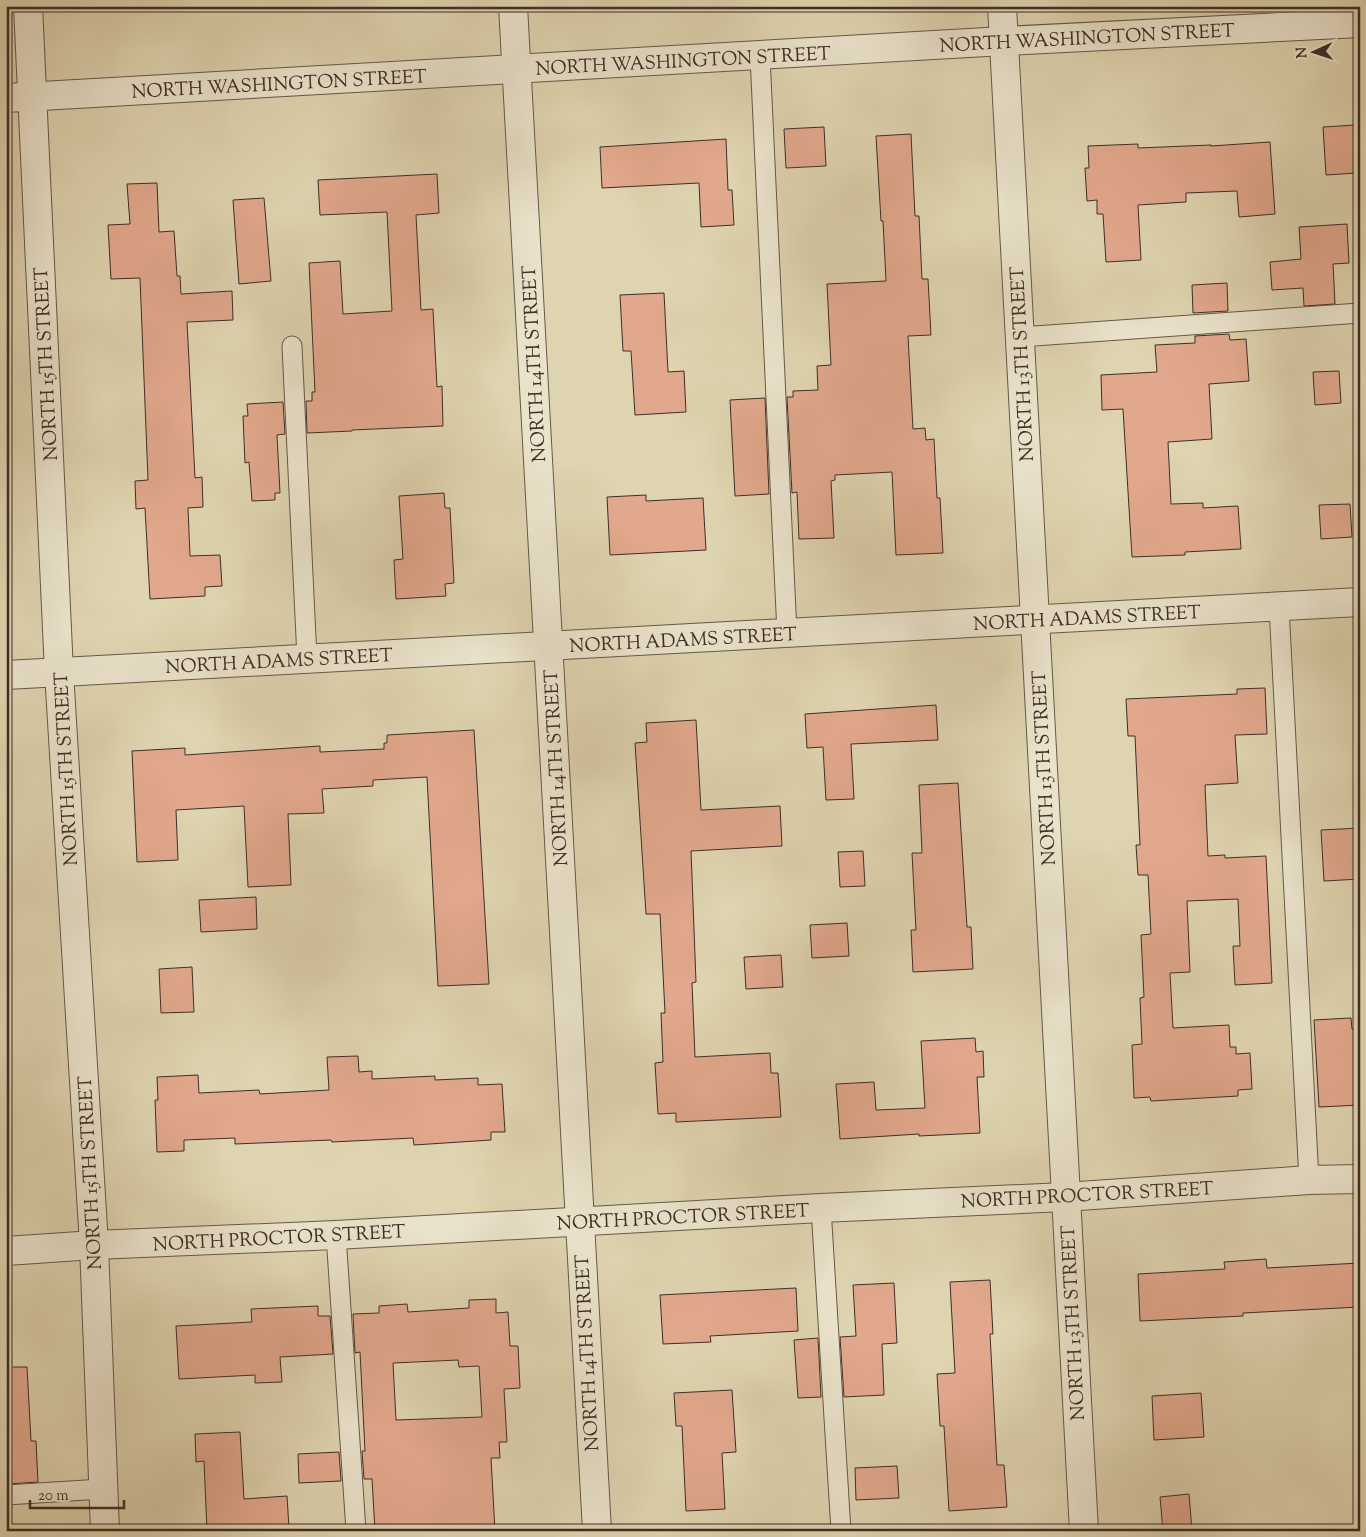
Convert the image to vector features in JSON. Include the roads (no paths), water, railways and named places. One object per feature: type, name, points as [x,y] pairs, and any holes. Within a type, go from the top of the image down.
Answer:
[{"type":"street","name":"NORTH 15TH STREET","points":[[28,6],[59,672],[94,1245],[105,1531]]},
{"type":"street","name":"NORTH 14TH STREET","points":[[514,6],[597,1531]]},
{"type":"street","name":"NORTH 13TH STREET","points":[[1002,6],[1084,1531]]},
{"type":"street","name":"NORTH WASHINGTON STREET","points":[[6,98],[1004,41],[1360,23]]},
{"type":"street","name":"NORTH ADAMS STREET","points":[[6,675],[1360,602]]},
{"type":"street","name":"NORTH PROCTOR STREET","points":[[6,1250],[336,1235],[821,1208],[1066,1198],[1309,1180],[1360,1179]]},
{"type":"lane","points":[[760,56],[787,633]]},
{"type":"lane","points":[[1020,338],[1360,313]]},
{"type":"lane","points":[[292,346],[307,658]]},
{"type":"lane","points":[[1279,607],[1309,1180]]},
{"type":"lane","points":[[821,1208],[841,1531]]},
{"type":"lane","points":[[336,1235],[356,1531]]},
{"type":"lane","points":[[6,1495],[102,1489]]}]
